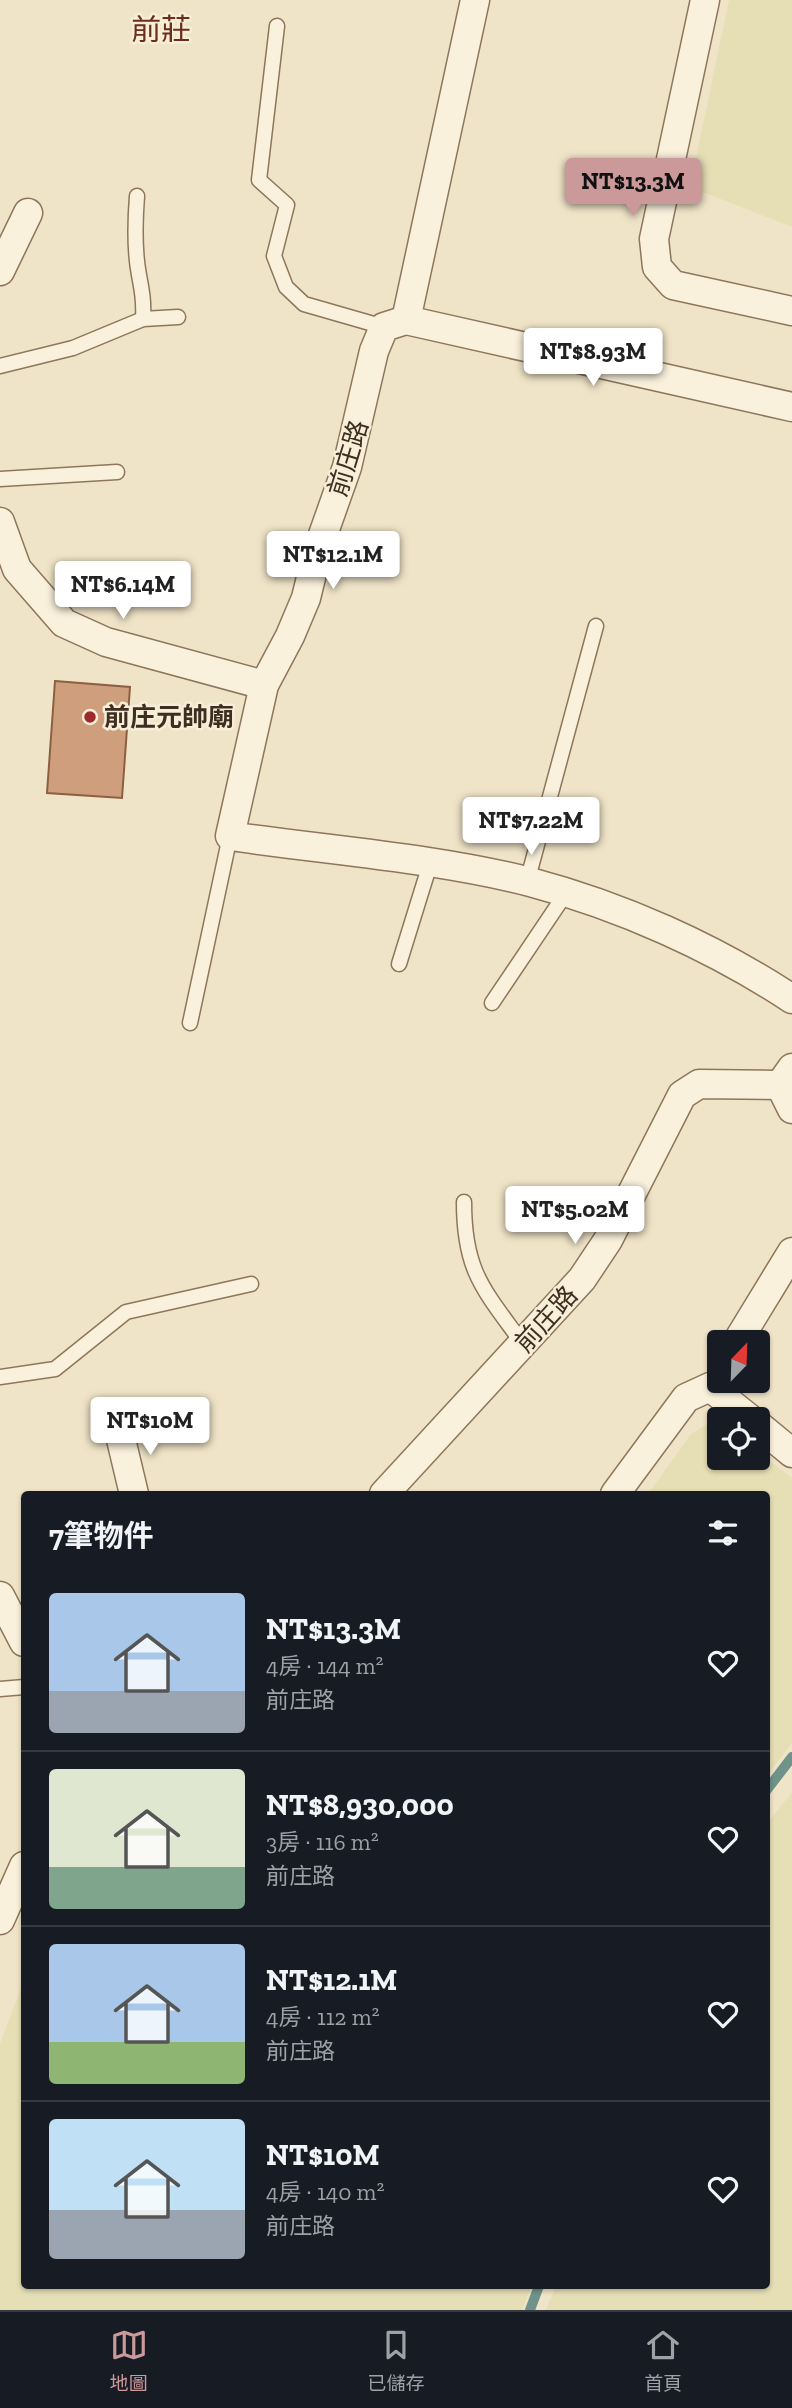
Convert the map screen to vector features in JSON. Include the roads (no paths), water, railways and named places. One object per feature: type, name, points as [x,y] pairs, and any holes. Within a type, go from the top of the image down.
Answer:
[{"type":"street","name":"前庄路","points":[[230,836],[264,685],[290,636],[306,598],[318,549],[347,467],[374,351],[395,324],[475,0]]},
{"type":"street","points":[[705,0],[654,239],[657,267],[673,285],[792,311]]},
{"type":"street","points":[[0,271],[27,213]]},
{"type":"street","points":[[395,324],[792,407]]},
{"type":"street","points":[[0,522],[8,570],[64,623],[106,642],[264,685]]},
{"type":"street","points":[[230,836],[430,864],[527,881],[657,926],[792,999]]},
{"type":"street","name":"前庄路","points":[[387,1491],[582,1279],[608,1240],[682,1095],[699,1084],[788,1087]]},
{"type":"street","points":[[744,1330],[792,1252]]},
{"type":"street","points":[[617,1491],[686,1398],[707,1384]]},
{"type":"street","points":[[727,1393],[740,1407]]},
{"type":"street","points":[[119,1431],[133,1491]]},
{"type":"street","points":[[770,1435],[792,1453]]},
{"type":"street","points":[[0,1596],[21,1636]]},
{"type":"street","points":[[0,1920],[21,1873]]},
{"type":"lane","points":[[277,26],[259,180],[287,205],[274,256],[286,287],[304,303],[395,324]]},
{"type":"lane","points":[[137,196],[135,222],[139,274],[145,296],[143,319]]},
{"type":"lane","points":[[0,366],[73,348],[143,319],[178,317]]},
{"type":"lane","points":[[0,479],[117,472]]},
{"type":"lane","points":[[527,881],[596,626]]},
{"type":"lane","points":[[190,1023],[230,836]]},
{"type":"lane","points":[[399,964],[430,864]]},
{"type":"lane","points":[[492,1003],[566,893]]},
{"type":"lane","points":[[464,1202],[464,1237],[478,1282],[523,1344]]},
{"type":"lane","points":[[0,1377],[55,1369],[126,1312],[251,1284]]},
{"type":"lane","points":[[0,1689],[21,1687]]},
{"type":"waterway","points":[[770,1786],[792,1757]]},
{"type":"waterway","points":[[530,2310],[538,2289]]},
{"type":"place","name":"前庄元帥廟","points":[[90,717]]},
{"type":"district","name":"前莊","points":[[161,30]]}]
